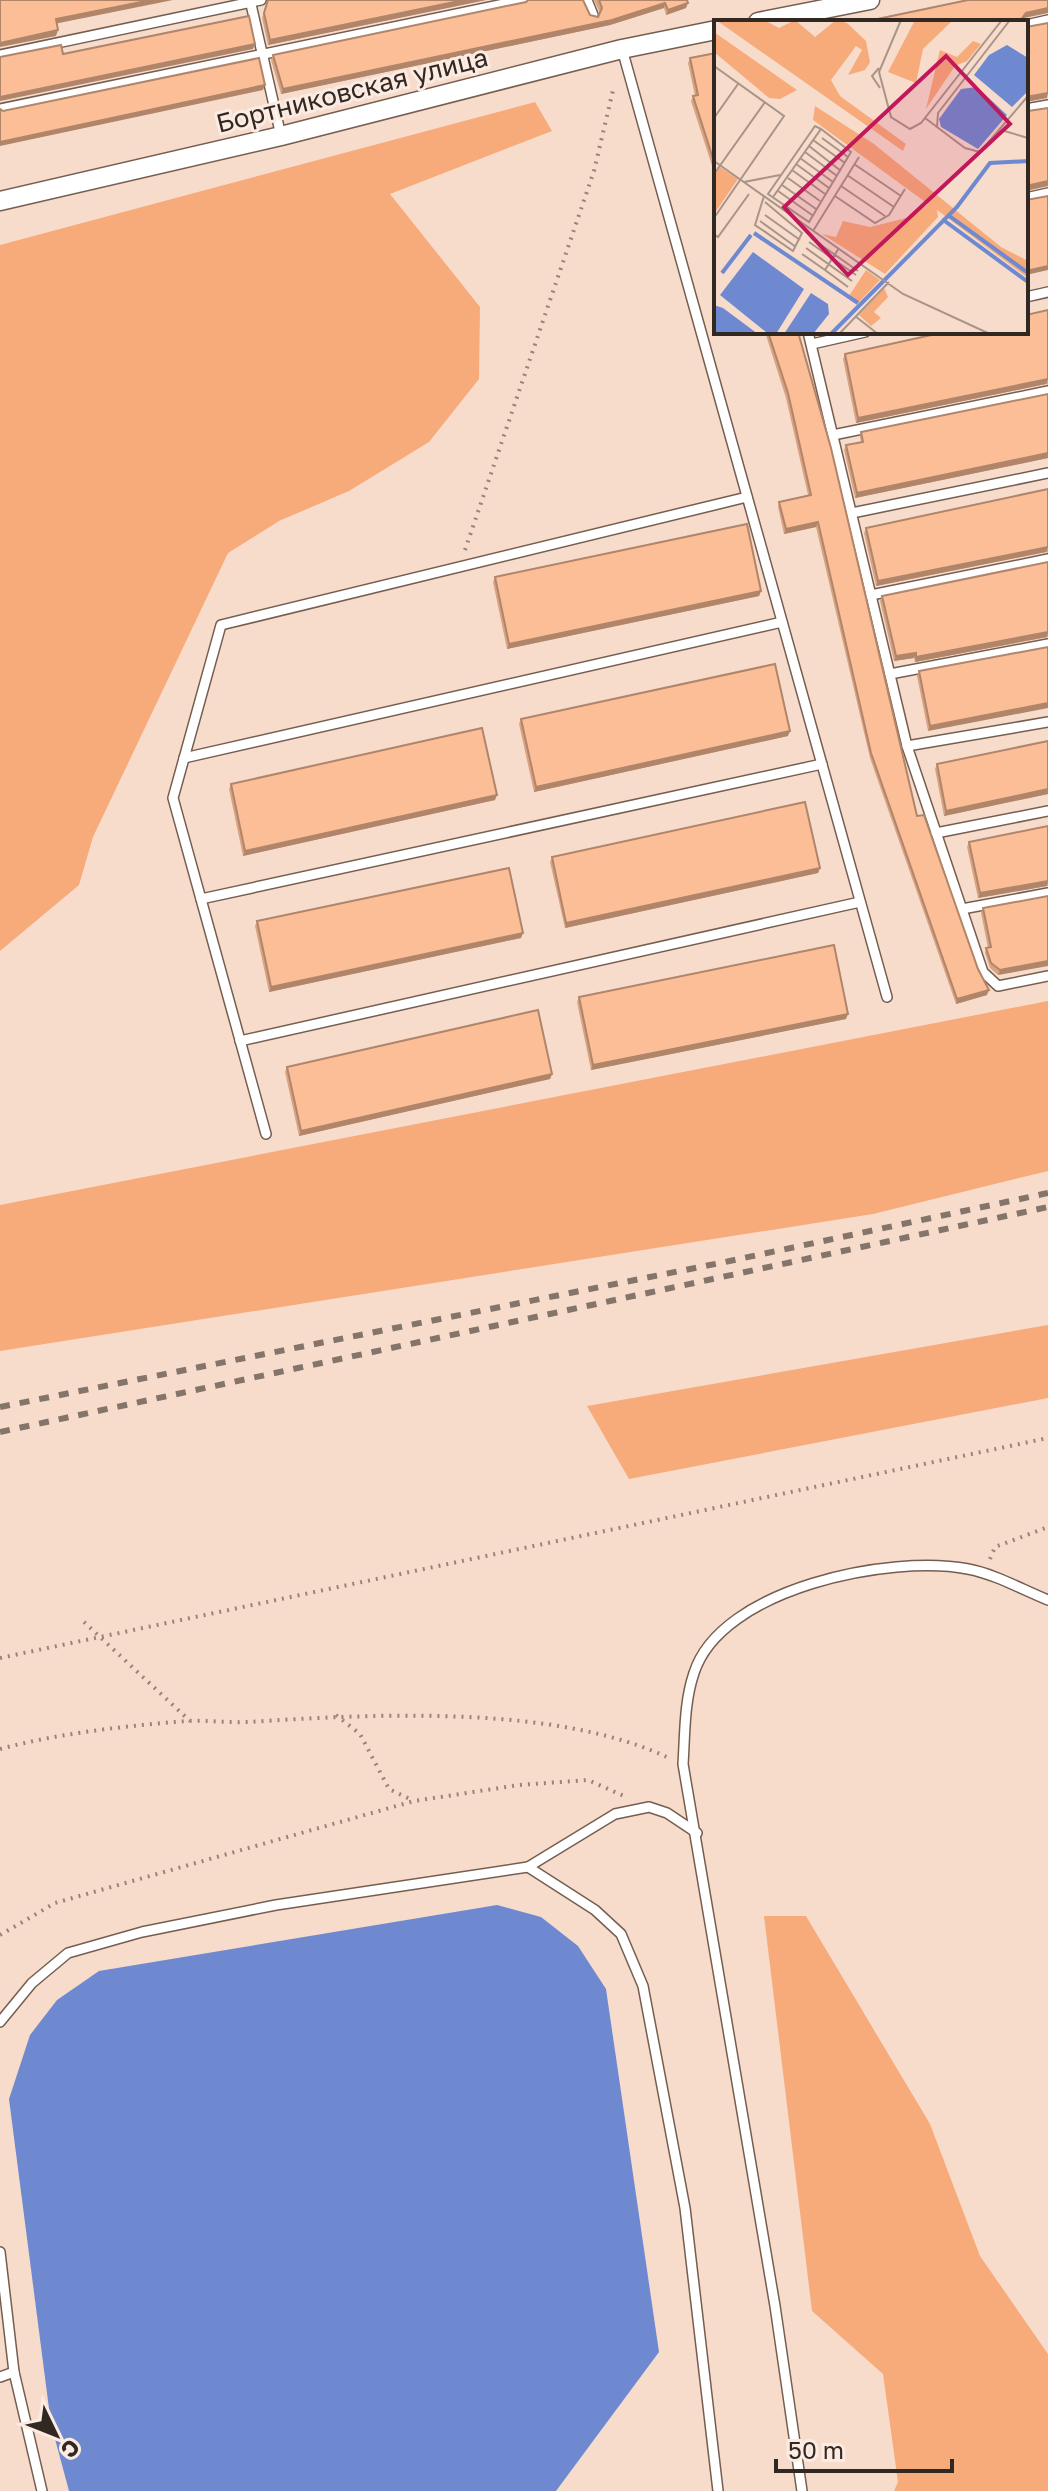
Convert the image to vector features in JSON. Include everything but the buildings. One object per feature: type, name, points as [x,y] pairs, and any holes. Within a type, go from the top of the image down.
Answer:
[{"type":"street","points":[[768,20],[870,0]]},
{"type":"street","name":"Бортниковская улица","points":[[0,201],[281,136],[622,49],[714,30]]},
{"type":"lane","points":[[0,55],[261,0]]},
{"type":"lane","points":[[0,109],[523,0]]},
{"type":"lane","points":[[587,0],[593,15]]},
{"type":"lane","points":[[250,1],[281,136]]},
{"type":"lane","points":[[1028,25],[1048,20]]},
{"type":"lane","points":[[622,49],[887,997]]},
{"type":"lane","points":[[1028,109],[1048,105]]},
{"type":"lane","points":[[1028,198],[1048,193]]},
{"type":"lane","points":[[1028,297],[1048,292]]},
{"type":"lane","points":[[809,334],[907,746],[983,972],[998,986],[1048,976]]},
{"type":"lane","points":[[812,344],[856,334]]},
{"type":"lane","points":[[833,435],[1048,391]]},
{"type":"lane","points":[[852,513],[1048,473]]},
{"type":"lane","points":[[266,1134],[173,798],[221,625],[460,564],[747,497]]},
{"type":"lane","points":[[871,595],[1048,559]]},
{"type":"lane","points":[[184,758],[782,622]]},
{"type":"lane","points":[[890,674],[1048,644]]},
{"type":"lane","points":[[907,746],[1048,722]]},
{"type":"lane","points":[[201,899],[822,764]]},
{"type":"lane","points":[[936,833],[1048,811]]},
{"type":"lane","points":[[962,909],[1048,893]]},
{"type":"lane","points":[[240,1041],[860,902]]},
{"type":"lane","points":[[802,2491],[775,2306],[683,1764],[686,1711],[694,1671],[718,1635],[758,1604],[824,1581],[908,1566],[968,1569],[1048,1600]]},
{"type":"lane","points":[[0,2022],[32,1983],[68,1953],[142,1932],[276,1905],[528,1867],[615,1814],[649,1807],[667,1813],[697,1833]]},
{"type":"lane","points":[[528,1867],[595,1910],[621,1934],[643,1986],[685,2208],[718,2491]]},
{"type":"lane","points":[[0,2252],[14,2372],[42,2491]]},
{"type":"lane","points":[[0,2377],[14,2372]]},
{"type":"path","points":[[460,564],[594,171],[622,49]]},
{"type":"path","points":[[0,1658],[1048,1438]]},
{"type":"path","points":[[984,1575],[995,1547],[1048,1527]]},
{"type":"path","points":[[84,1622],[190,1721]]},
{"type":"path","points":[[0,1749],[41,1738],[190,1721],[244,1722],[336,1715],[505,1719],[635,1741],[683,1764]]},
{"type":"path","points":[[336,1715],[360,1734],[389,1789],[414,1801]]},
{"type":"path","points":[[0,1935],[55,1903],[414,1801],[519,1785],[588,1780],[649,1807]]},
{"type":"shaded area","points":[[535,102],[552,131],[390,194],[480,307],[479,379],[429,442],[349,491],[279,521],[228,553],[93,837],[79,885],[0,951],[0,245]]},
{"type":"shaded area","points":[[1048,1001],[1048,1171],[873,1214],[0,1351],[0,1205]]},
{"type":"shaded area","points":[[1048,1325],[1048,1398],[629,1479],[587,1406]]},
{"type":"shaded area","points":[[764,1916],[806,1916],[930,2124],[980,2256],[1048,2354],[1048,2491],[894,2491],[898,2482],[883,2374],[812,2311]]},
{"type":"water","points":[[497,1905],[541,1917],[578,1946],[606,1989],[659,2352],[556,2491],[69,2491],[51,2424],[9,2099],[30,2035],[57,2000],[99,1971]]},
{"type":"railway","points":[[0,1407],[725,1262],[1048,1193]]},
{"type":"railway","points":[[0,1432],[1048,1207]]}]
